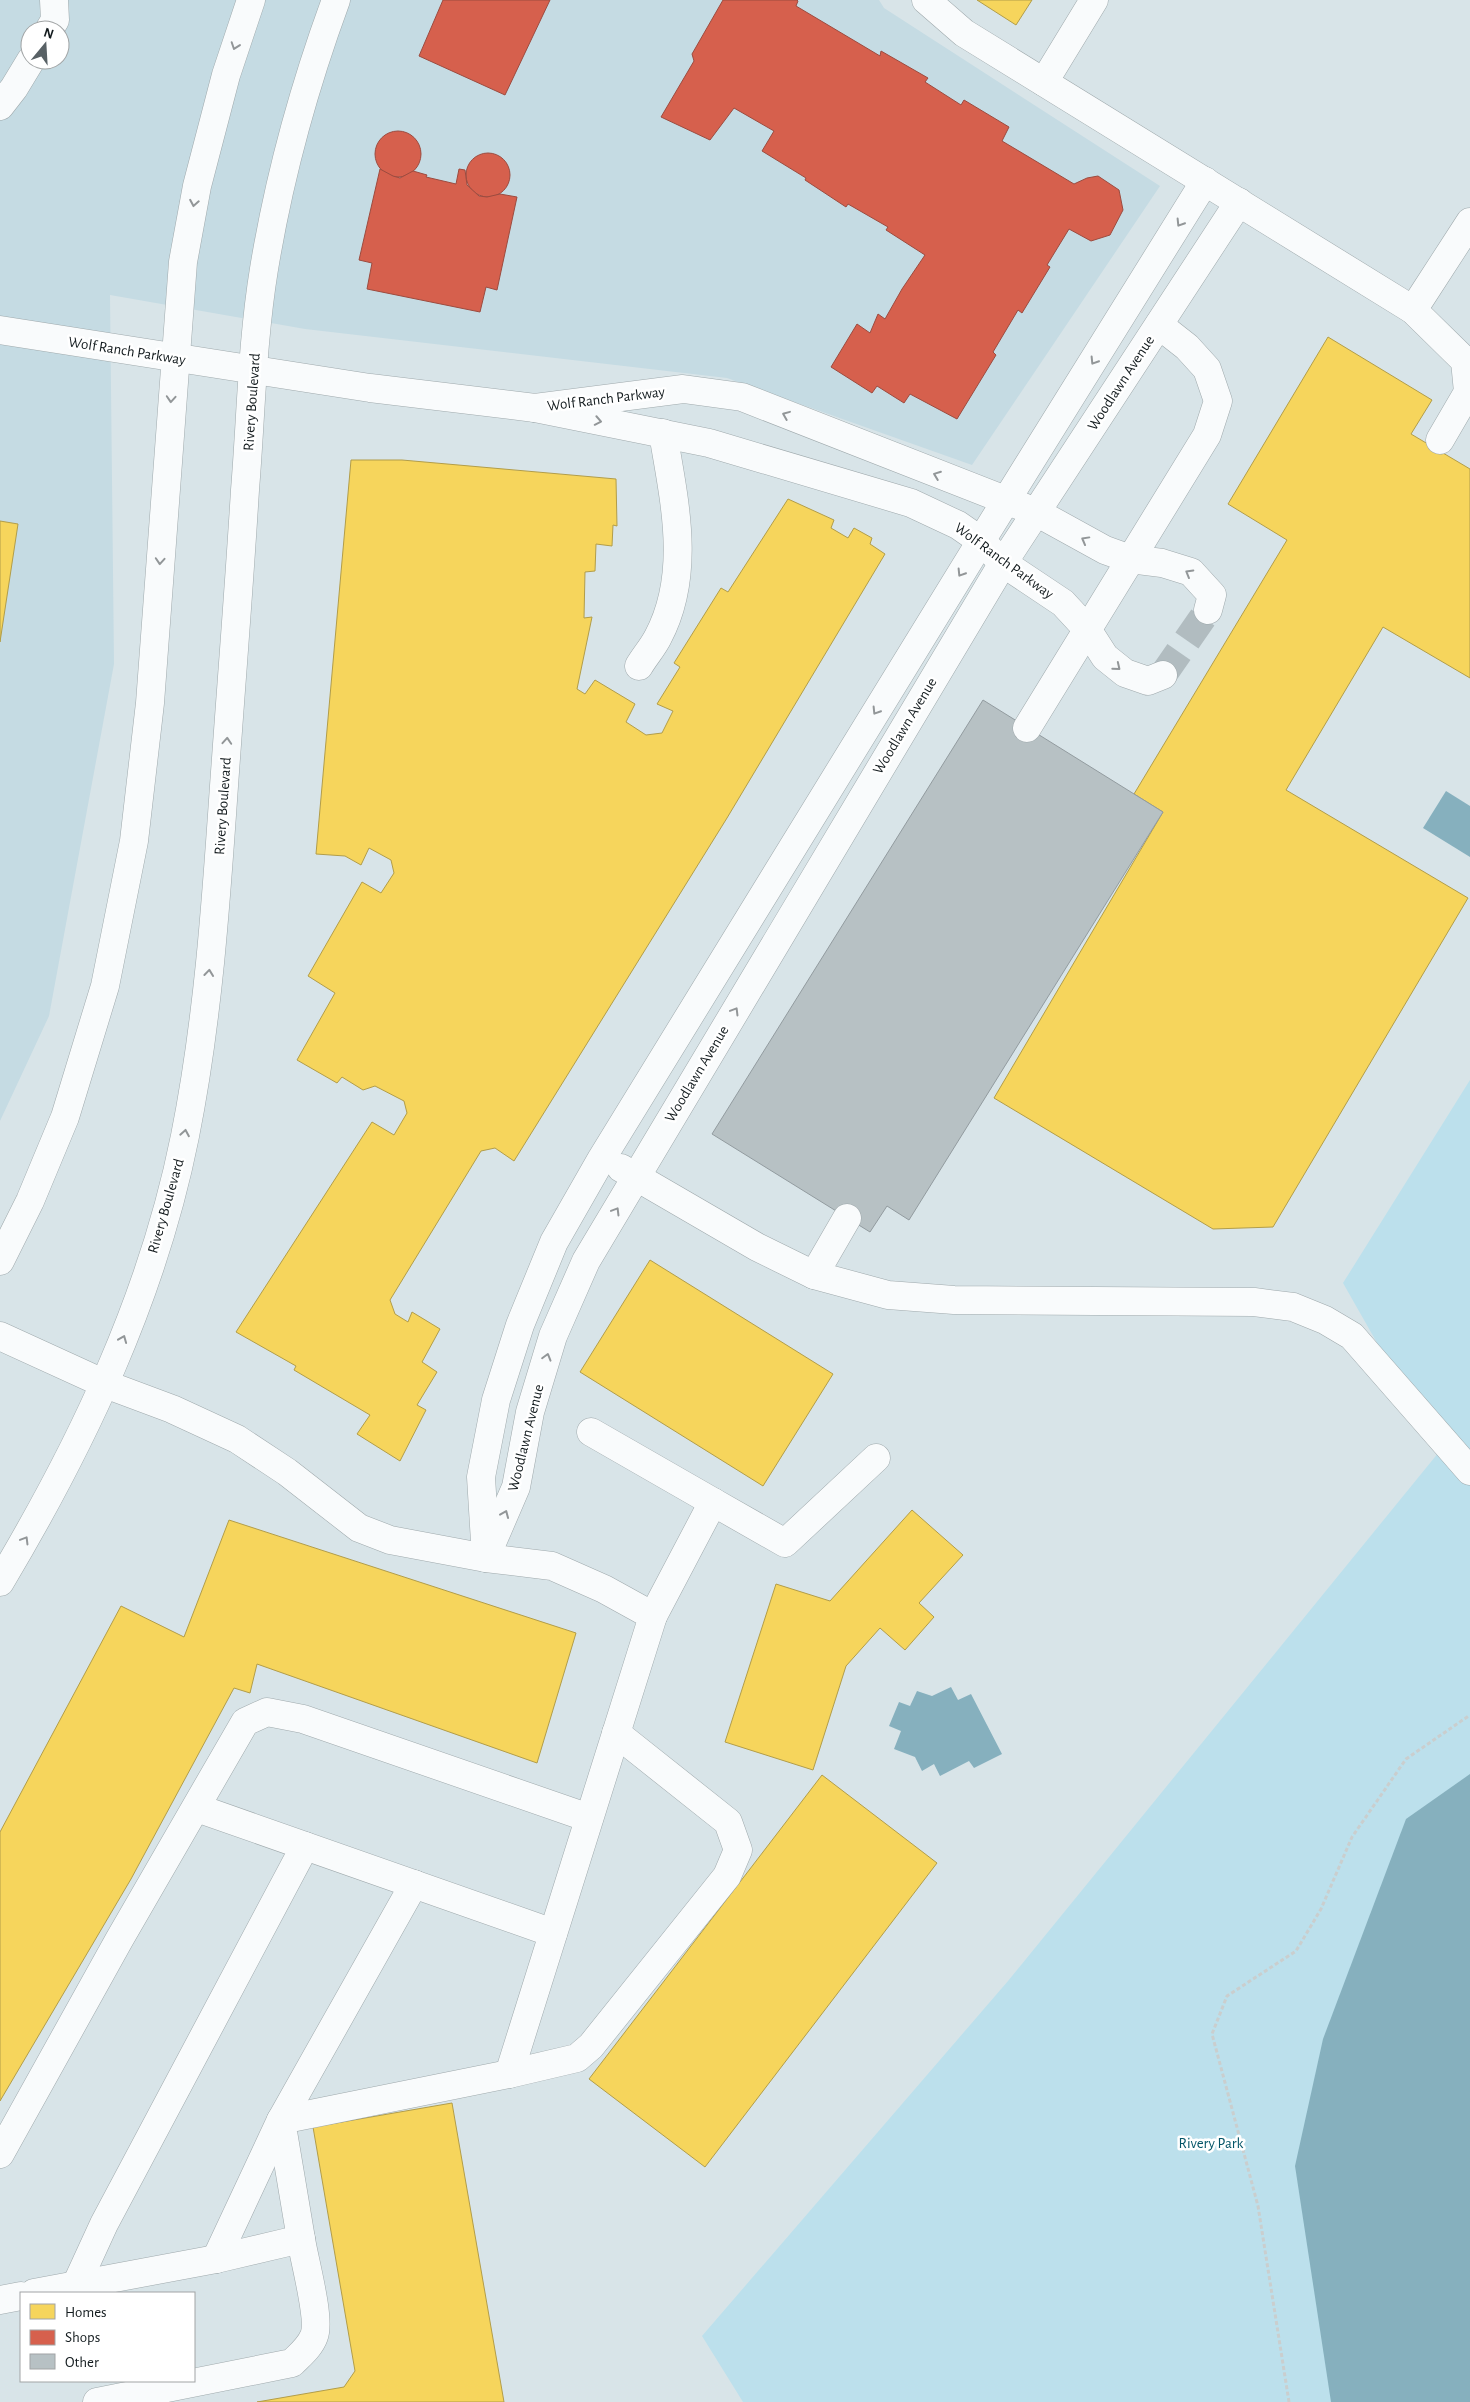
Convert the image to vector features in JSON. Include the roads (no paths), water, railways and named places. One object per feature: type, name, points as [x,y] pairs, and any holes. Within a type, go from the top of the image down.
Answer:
[{"type":"street","points":[[54,0],[55,20]]},
{"type":"street","points":[[0,1261],[30,1201],[65,1117],[105,986],[134,841],[150,702],[174,359],[183,262],[197,186],[226,75],[251,0]]},
{"type":"street","name":"Rivery Boulevard","points":[[0,1582],[44,1508],[105,1384],[137,1306],[162,1225],[184,1140],[200,1050],[216,907],[254,371],[263,272],[281,186],[320,44],[336,0]]},
{"type":"street","points":[[926,0],[964,33],[1413,310],[1465,361],[1468,392],[1440,440]]},
{"type":"street","points":[[1044,82],[1094,0]]},
{"type":"street","points":[[5,90],[22,70]]},
{"type":"street","name":"Woodlawn Avenue","points":[[486,1558],[481,1477],[496,1400],[520,1325],[554,1242],[602,1158],[981,541],[1206,181]]},
{"type":"street","name":"Woodlawn Avenue","points":[[486,1558],[516,1487],[530,1412],[553,1336],[586,1261],[1003,563],[1239,202]]},
{"type":"street","points":[[1413,310],[1470,222]]},
{"type":"street","points":[[1027,728],[1207,435],[1218,401],[1207,369],[1186,347],[1159,325]]},
{"type":"street","name":"Wolf Ranch Parkway","points":[[0,330],[174,359],[370,388],[535,408],[709,443],[912,503],[958,525],[981,541],[1003,563],[1063,603],[1087,629],[1105,657],[1125,673],[1148,681],[1163,675]]},
{"type":"street","name":"Wolf Ranch Parkway","points":[[535,408],[683,389],[742,397],[1006,502],[1036,512],[1104,550],[1130,559],[1162,564],[1191,572],[1212,595],[1208,610]]},
{"type":"street","points":[[639,666],[658,637],[670,608],[679,568],[676,507],[663,433]]},
{"type":"street","points":[[602,1158],[757,1247],[814,1275],[888,1295],[954,1300],[1254,1302],[1293,1307],[1325,1320],[1352,1336],[1470,1471]]},
{"type":"street","points":[[814,1275],[847,1218]]},
{"type":"street","points":[[0,1336],[105,1384],[172,1409],[237,1439],[287,1472],[359,1528],[390,1540],[486,1558],[552,1566],[604,1589],[653,1616]]},
{"type":"street","points":[[591,1432],[785,1543],[876,1458]]},
{"type":"street","points":[[509,2074],[653,1616],[713,1502]]},
{"type":"street","points":[[0,2154],[119,1940],[245,1722],[267,1712],[303,1719],[589,1818]]},
{"type":"street","points":[[281,2120],[509,2074],[577,2058],[591,2046],[727,1876],[738,1850],[728,1822],[616,1733]]},
{"type":"street","points":[[197,1808],[553,1933]]},
{"type":"street","points":[[76,2285],[104,2224],[305,1846]]},
{"type":"street","points":[[216,2259],[281,2120],[414,1884]]},
{"type":"street","points":[[97,2402],[292,2364],[306,2350],[315,2335],[316,2319],[281,2120]]},
{"type":"street","points":[[39,2292],[216,2259],[301,2239]]},
{"type":"street","points":[[0,2300],[20,2296]]},
{"type":"tunnel","points":[[1163,675],[1208,610]]},
{"type":"park label","name":"Rivery Park","points":[[1211,2143]]}]
